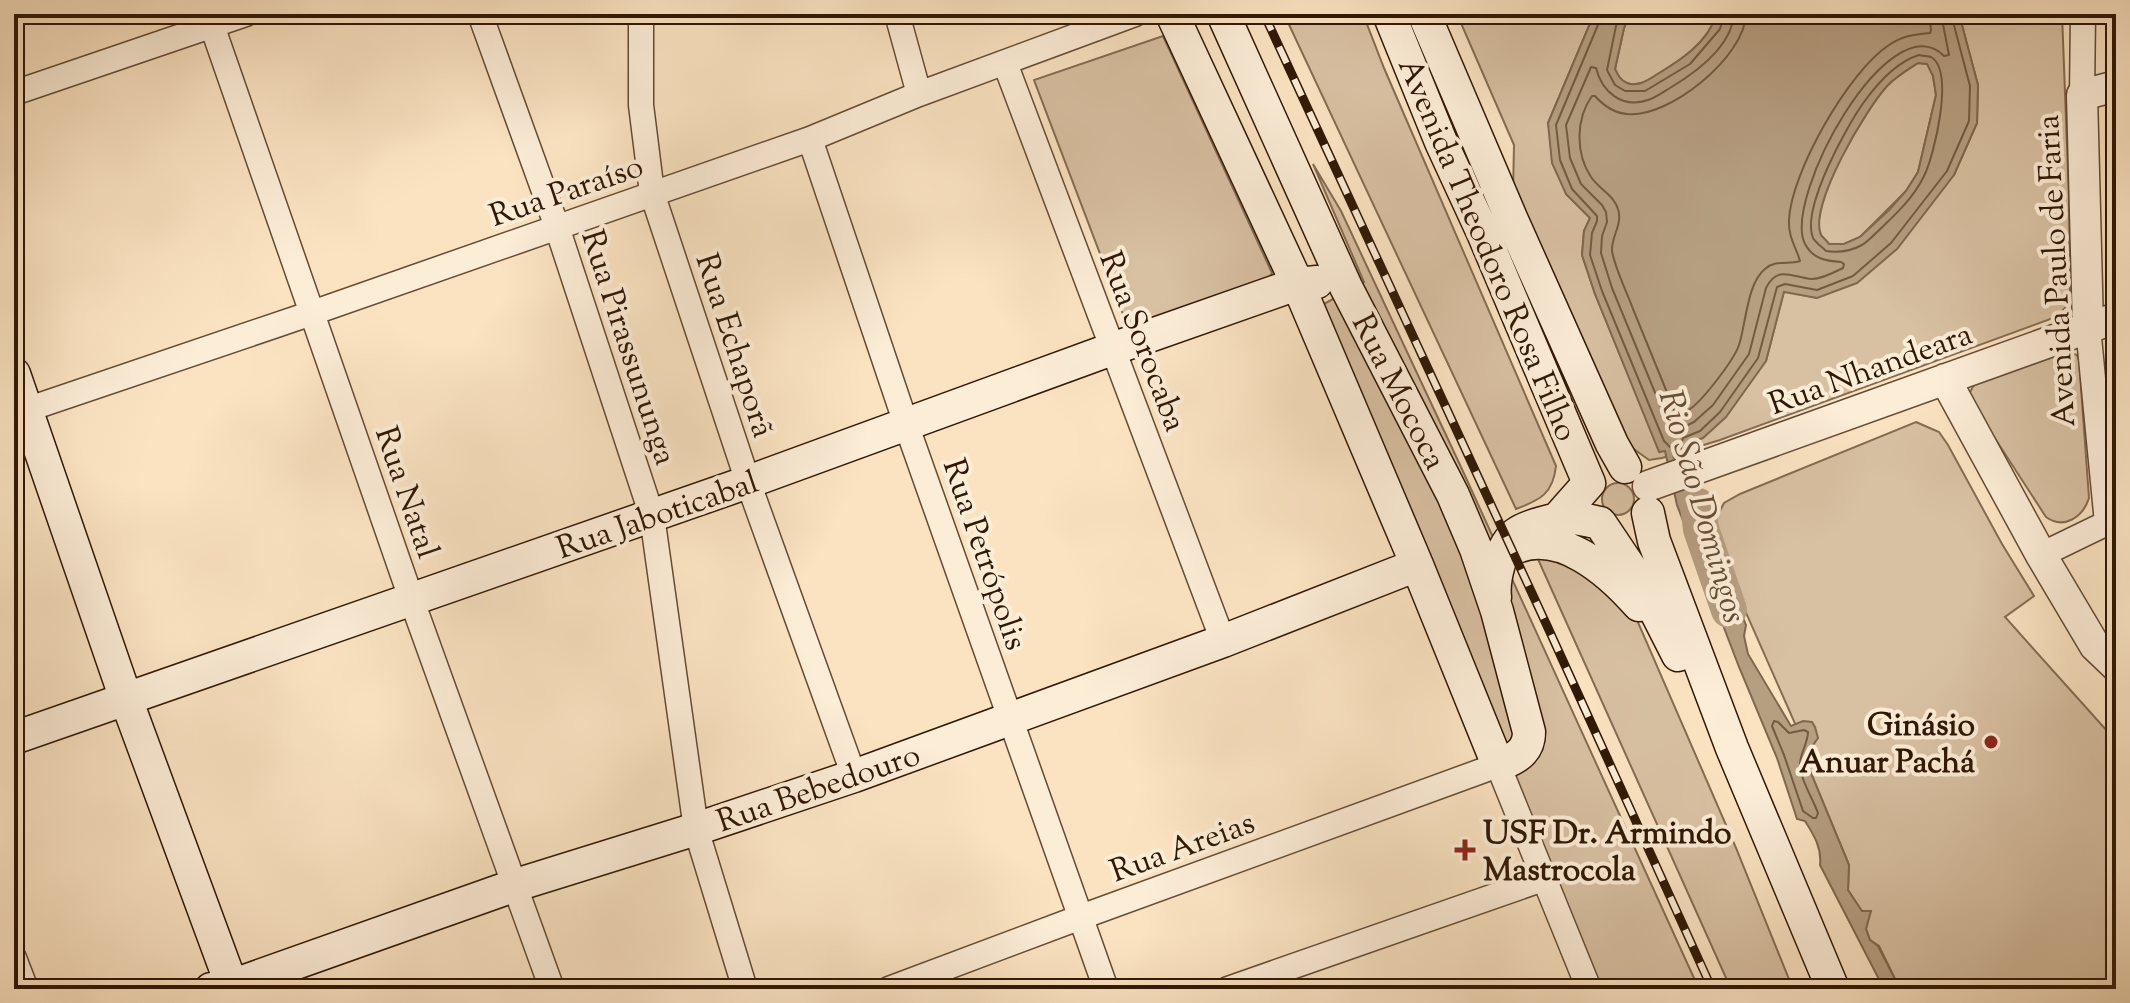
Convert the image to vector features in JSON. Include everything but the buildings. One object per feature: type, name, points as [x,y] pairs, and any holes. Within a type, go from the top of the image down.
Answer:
[{"type":"main road","name":"Rua Mococa","points":[[1172,14],[1297,284],[1498,765],[1511,761],[1529,743],[1529,732],[1497,611],[1476,549],[1453,495],[1346,287],[1223,14]]},
{"type":"main road","name":"Avenida Theodoro Rosa Filho","points":[[1389,14],[1589,483]]},
{"type":"main road","points":[[1405,52],[1429,25]]},
{"type":"main road","name":"Avenida Theodoro Rosa Filho","points":[[1429,25],[1612,444],[1647,487],[1654,541],[1732,748],[1833,989]]},
{"type":"main road","points":[[1441,142],[1473,129]]},
{"type":"main road","points":[[1297,284],[1317,282],[1346,287]]},
{"type":"main road","name":"Rua Jaboticabal","points":[[14,738],[412,601],[1297,284]]},
{"type":"main road","points":[[14,374],[20,411],[126,699],[225,988]]},
{"type":"main road","points":[[1497,611],[1494,588],[1510,544],[1558,518],[1598,472],[1610,467],[1647,487],[1639,522],[1628,528],[1613,529],[1573,517],[1558,518]]},
{"type":"main road","points":[[1589,483],[1586,497],[1600,523]]},
{"type":"main road","points":[[1453,495],[1468,513],[1515,547],[1552,542],[1569,549],[1611,577],[1637,602],[1680,660]]},
{"type":"main road","name":"Avenida Theodoro Rosa Filho","points":[[1600,523],[1645,590],[1680,660],[1732,748]]},
{"type":"main road","name":"Rua Bebedouro","points":[[225,988],[516,885],[854,776],[1223,641],[1417,565]]},
{"type":"street","points":[[14,93],[210,20],[246,14]]},
{"type":"street","name":"Rua Pirassununga","points":[[480,14],[557,227],[652,516],[696,829],[745,989]]},
{"type":"street","name":"Rua Echaporã","points":[[641,14],[641,105],[652,193],[748,482],[854,776]]},
{"type":"street","points":[[897,14],[919,94]]},
{"type":"street","name":"Rua Paraíso","points":[[20,411],[810,139],[919,94],[1135,14]]},
{"type":"street","name":"Avenida Paulo de Faria","points":[[2083,14],[2082,95],[2102,322],[2111,522]]},
{"type":"street","name":"Rua Natal","points":[[210,20],[412,601],[552,989]]},
{"type":"street","name":"Rua Sorocaba","points":[[1005,63],[1223,641]]},
{"type":"street","points":[[2082,95],[2116,86]]},
{"type":"street","name":"Rua Petrópolis","points":[[810,139],[906,424],[1106,989]]},
{"type":"street","name":"Rua Nhandeara","points":[[1647,487],[2102,322]]},
{"type":"street","points":[[1945,379],[2041,555],[2095,646],[2116,666]]},
{"type":"street","points":[[2041,555],[2111,522]]},
{"type":"street","name":"Rua Mococa","points":[[1498,765],[1589,989]]},
{"type":"street","name":"Rua Areias","points":[[889,989],[1498,765]]},
{"type":"street","points":[[1228,989],[1543,879]]},
{"type":"street","points":[[14,958],[26,989]]},
{"type":"shaded area","points":[[1284,14],[1363,14],[1556,466],[1548,490],[1532,502],[1516,509]]},
{"type":"shaded area","points":[[1457,14],[1594,14],[1548,123],[1566,194],[1590,218],[1584,231],[1582,255],[1595,294],[1660,452],[1766,361],[1784,291],[1817,298],[1954,175],[1977,123],[1978,85],[1959,14],[2062,14],[2070,294],[2065,308],[2056,317],[1720,440],[1649,460],[1627,444],[1513,193],[1514,145]]},
{"type":"shaded area","points":[[1630,14],[1717,14],[1707,34],[1692,50],[1649,79],[1634,84],[1623,81],[1615,69]]},
{"type":"shaded area","points":[[1163,36],[1272,273],[1265,284],[1129,330],[1034,80]]},
{"type":"shaded area","points":[[1918,63],[1928,64],[1936,95],[1918,172],[1906,191],[1860,237],[1844,244],[1829,244],[1821,235],[1819,221],[1841,157],[1888,85]]},
{"type":"shaded area","points":[[1313,164],[1341,211],[1461,467],[1699,989],[1598,989],[1322,305],[1364,282]]},
{"type":"shaded area","points":[[2065,351],[2077,355],[2079,360],[2089,498],[2078,516],[2059,522],[2046,517],[1969,394],[1975,383]]},
{"type":"shaded area","points":[[1916,422],[1939,432],[1948,445],[2034,596],[2005,617],[2108,732],[2116,724],[2116,989],[1900,989],[1879,946],[1870,940],[1867,920],[1848,890],[1849,865],[1808,766],[1812,762],[1732,581],[1714,522],[1724,503]]},
{"type":"shaded area","points":[[1618,483],[1629,488],[1634,499],[1629,510],[1618,515],[1607,510],[1602,499],[1607,488]]},
{"type":"shaded area","points":[[1555,554],[1599,583],[1637,620],[1736,848],[1793,989],[1731,989],[1537,557]]},
{"type":"water","points":[[1594,14],[1630,14],[1615,69],[1623,80],[1634,84],[1649,79],[1692,50],[1707,34],[1717,14],[1959,14],[1978,85],[1977,123],[1954,175],[1897,249],[1857,283],[1817,298],[1784,292],[1766,361],[1726,417],[1703,438],[1688,443],[1703,497],[1710,557],[1746,625],[1744,636],[1748,654],[1791,726],[1803,721],[1812,722],[1815,727],[1818,738],[1811,748],[1808,766],[1849,865],[1848,890],[1862,911],[1871,911],[1866,929],[1870,940],[1878,946],[1900,989],[1884,989],[1820,865],[1819,847],[1814,837],[1805,821],[1797,819],[1777,758],[1677,505],[1665,451],[1659,452],[1595,294],[1582,255],[1584,231],[1590,218],[1566,194],[1552,163],[1548,123]],"holes":[[[1918,63],[1927,64],[1933,76],[1936,95],[1918,172],[1906,191],[1860,237],[1844,244],[1829,244],[1821,235],[1819,221],[1823,202],[1854,134],[1888,85]]]},
{"type":"waterway","name":"Rio São Domingos","points":[[1698,506],[1701,529],[1729,610]]},
{"type":"railway","points":[[1264,14],[1712,989]]},
{"type":"place","name":"Ginásio Anuar Pachá","points":[[1991,742]]},
{"type":"place","name":"USF Dr. Armindo Mastrocola","points":[[1465,850]]}]
